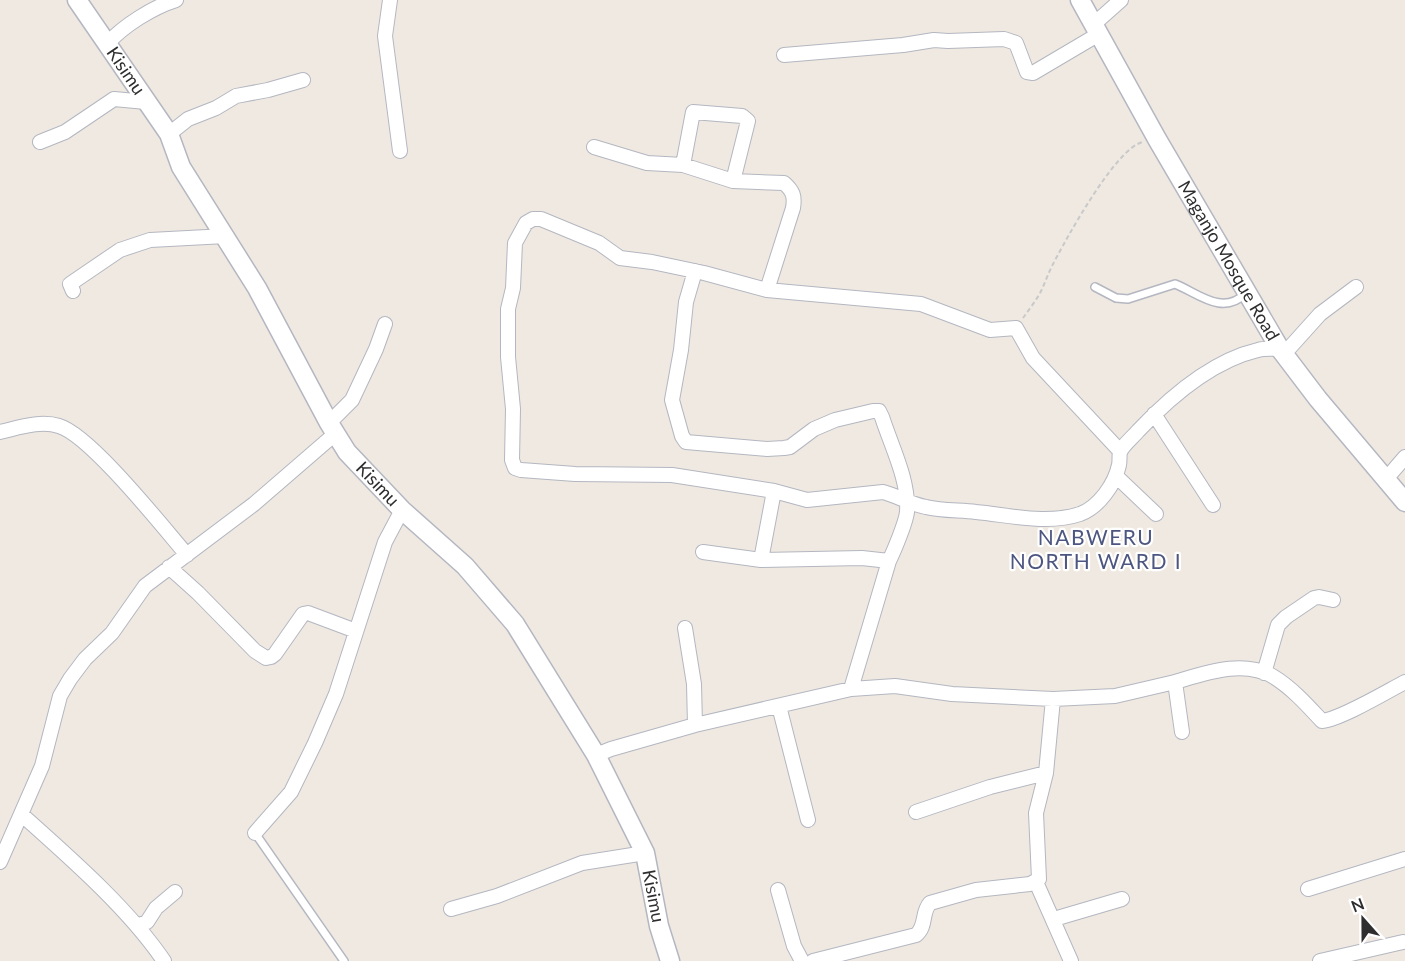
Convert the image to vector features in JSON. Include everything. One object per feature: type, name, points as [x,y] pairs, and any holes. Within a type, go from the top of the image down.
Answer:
[{"type":"street","name":"Kisimu","points":[[77,0],[169,135],[182,167],[257,288],[332,428],[359,467],[402,510],[465,566],[515,624],[596,755],[645,853],[659,926],[670,961]]},
{"type":"street","points":[[107,44],[142,14],[176,0]]},
{"type":"street","points":[[390,0],[385,36],[400,151]]},
{"type":"street","name":"Maganjo Mosque Road","points":[[1080,0],[1157,139],[1282,351],[1318,399],[1405,502]]},
{"type":"street","points":[[784,55],[903,45],[934,39],[948,41],[1004,39],[1016,43],[1023,65],[1027,72],[1033,73],[1096,29],[1121,0]]},
{"type":"street","points":[[169,135],[188,119],[216,108],[236,96],[303,80]]},
{"type":"street","points":[[40,142],[65,132],[114,99],[146,102]]},
{"type":"street","points":[[684,165],[693,112],[742,116],[748,121],[733,181]]},
{"type":"street","points":[[594,147],[647,163],[684,165],[733,181],[784,183],[791,189],[794,197],[793,208],[767,290]]},
{"type":"street","points":[[1120,452],[1033,358],[1016,328],[990,330],[921,304],[767,290],[695,271],[620,258],[599,243],[541,219],[533,219],[526,224],[515,243],[513,288],[508,309],[508,357],[513,409],[512,460],[514,468],[574,474],[672,475],[774,491],[807,500],[883,492],[907,503],[930,508],[1053,518],[1080,514],[1092,508],[1116,476],[1120,452],[1154,414],[1201,377],[1229,361],[1259,350],[1282,351],[1320,314],[1356,287]]},
{"type":"street","points":[[73,291],[70,284],[120,250],[150,240],[226,236]]},
{"type":"street","points":[[695,271],[686,302],[681,350],[672,400],[682,436],[686,442],[767,449],[784,448],[790,447],[814,429],[835,420],[879,411],[900,466],[907,503],[907,516],[896,549],[889,561],[851,689]]},
{"type":"street","points":[[0,862],[42,766],[55,712],[70,679],[85,659],[112,633],[145,586],[254,504],[332,428],[352,400],[385,324]]},
{"type":"street","points":[[1154,414],[1213,505]]},
{"type":"street","points":[[0,432],[47,424],[60,426],[71,433],[106,464],[187,555]]},
{"type":"street","points":[[1386,479],[1405,457]]},
{"type":"street","points":[[1116,476],[1156,514]]},
{"type":"street","points":[[761,560],[774,491]]},
{"type":"street","points":[[255,833],[291,792],[310,753],[336,694],[385,542],[402,510]]},
{"type":"street","points":[[703,552],[761,560],[862,558],[889,561]]},
{"type":"street","points":[[169,567],[255,651],[266,658],[275,654],[303,614],[308,613],[357,631]]},
{"type":"street","points":[[1264,673],[1278,625],[1314,598],[1333,600]]},
{"type":"street","points":[[685,628],[694,684],[695,725]]},
{"type":"street","points":[[596,755],[695,725],[851,689],[895,686],[951,694],[1053,699],[1115,696],[1233,668],[1251,669],[1275,677],[1322,721],[1368,702],[1405,682]]},
{"type":"street","points":[[1175,682],[1182,732]]},
{"type":"street","points":[[813,961],[916,935],[924,926],[926,908],[930,903],[976,890],[1036,882],[1040,878],[1036,813],[1046,773],[1053,699]]},
{"type":"street","points":[[779,706],[807,820]]},
{"type":"street","points":[[916,812],[990,787],[1046,773]]},
{"type":"street","points":[[21,814],[67,855],[137,926],[164,961]]},
{"type":"street","points":[[451,909],[497,896],[582,863],[645,853]]},
{"type":"street","points":[[1308,889],[1405,860]]},
{"type":"street","points":[[1036,882],[1071,961]]},
{"type":"street","points":[[778,890],[794,946],[802,961]]},
{"type":"street","points":[[137,926],[147,922],[156,908],[175,892]]},
{"type":"street","points":[[1054,919],[1122,899]]},
{"type":"street","points":[[1320,961],[1404,941]]},
{"type":"lane","points":[[1095,287],[1116,298],[1128,299],[1175,285],[1204,299],[1229,304],[1238,301],[1247,292]]},
{"type":"lane","points":[[255,833],[344,961]]},
{"type":"path","points":[[1016,328],[1038,296],[1080,217],[1110,172],[1135,143],[1157,139]]},
{"type":"district","name":"NABWERU NORTH WARD I","points":[[1096,550]]}]
